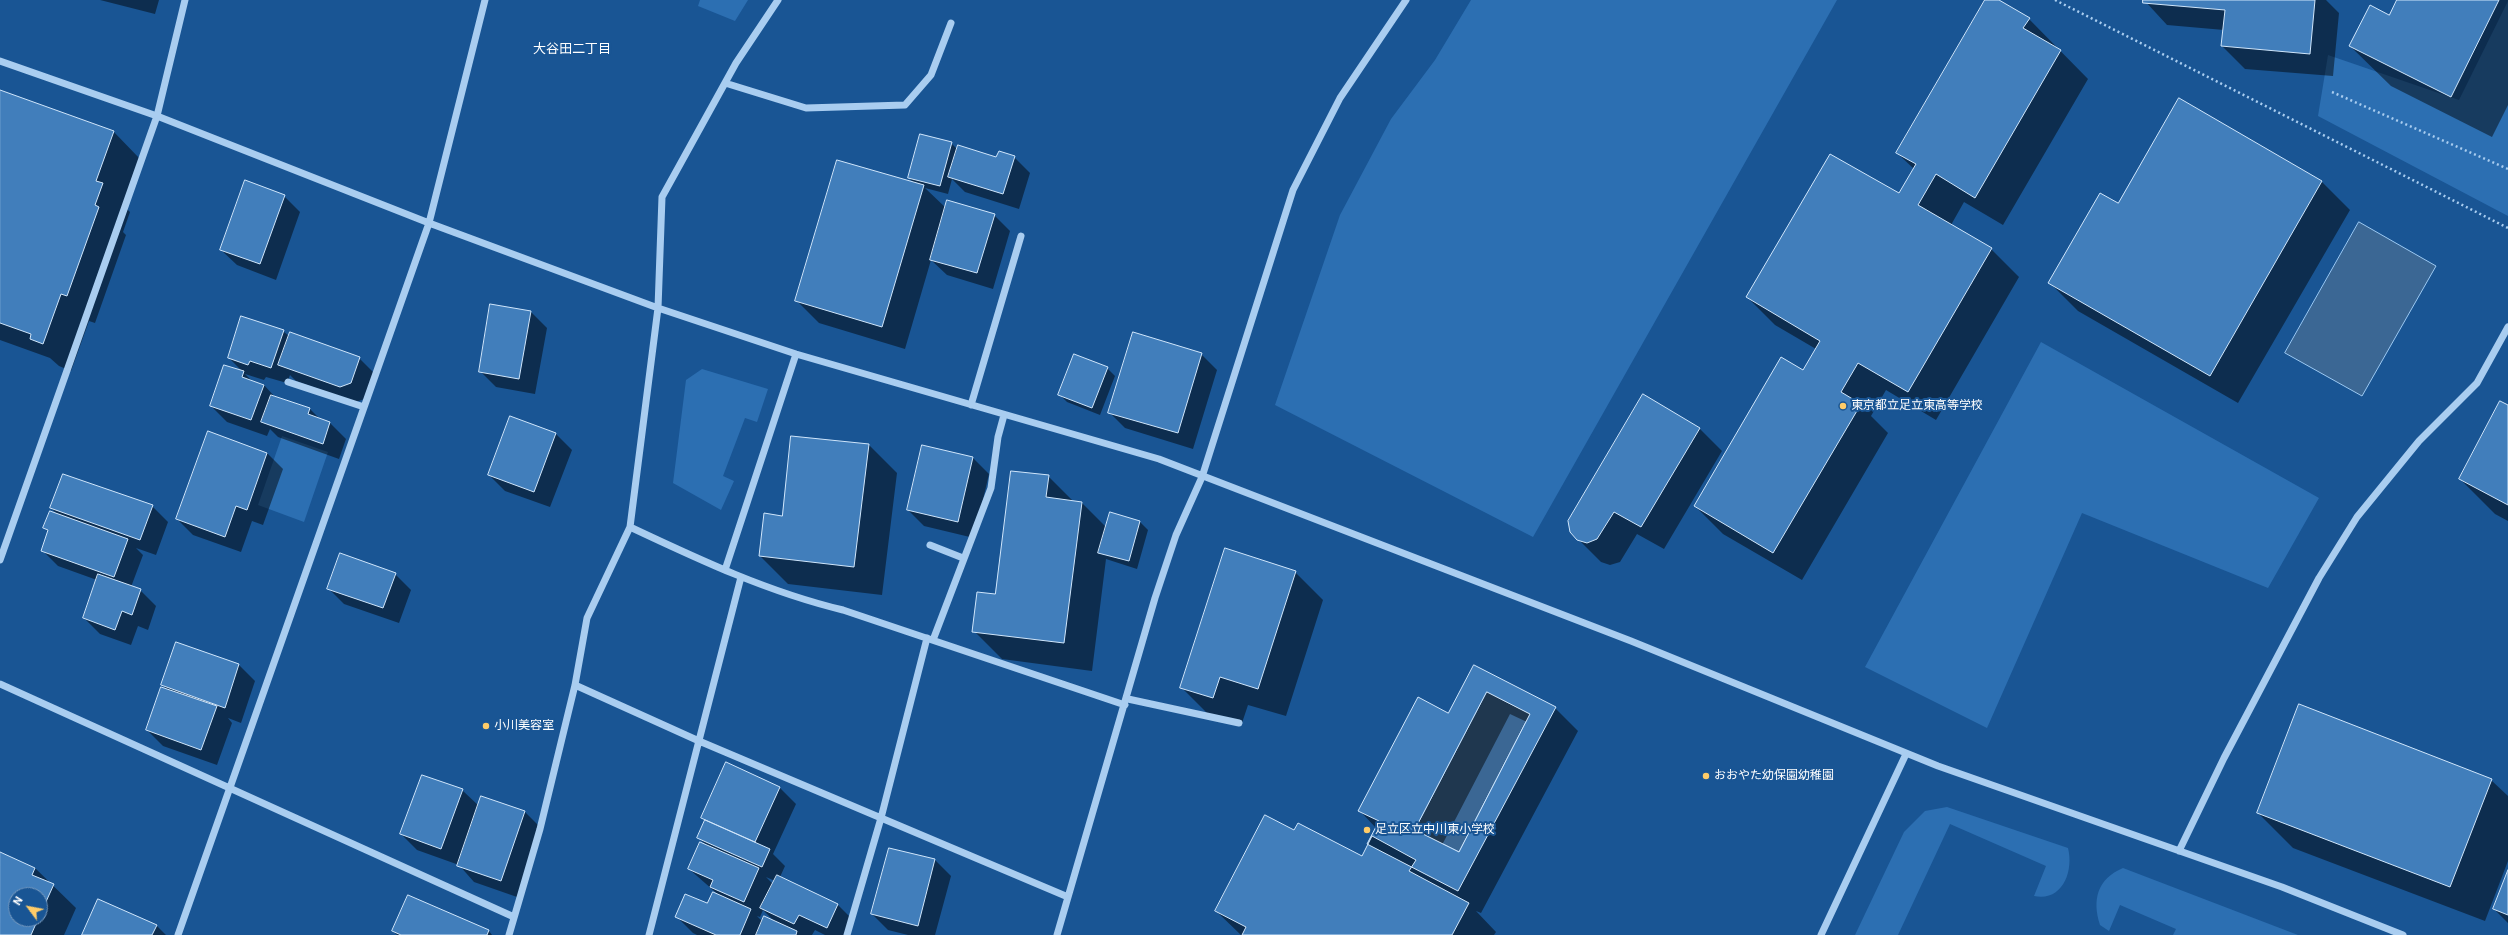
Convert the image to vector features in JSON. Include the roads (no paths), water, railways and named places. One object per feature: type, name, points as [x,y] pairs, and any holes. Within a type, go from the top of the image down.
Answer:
[{"type":"street","points":[[0,560],[157,116],[185,0]]},
{"type":"street","points":[[178,935],[232,787],[429,223],[485,0]]},
{"type":"street","points":[[510,935],[540,829],[575,685],[587,618],[630,527],[658,308],[662,197],[725,83],[778,0]]},
{"type":"street","points":[[1057,935],[1176,535],[1202,477],[1293,190],[1340,98],[1406,0]]},
{"type":"street","points":[[725,83],[806,108],[905,105],[931,75],[951,23]]},
{"type":"street","points":[[0,61],[157,116],[429,223],[658,308],[796,354],[971,406],[1159,459],[1202,477],[1631,641],[1906,754],[2282,887],[2403,935]]},
{"type":"street","points":[[971,406],[1021,236]]},
{"type":"street","points":[[2179,851],[2224,758],[2319,578],[2357,517],[2419,441],[2477,383],[2508,327]]},
{"type":"street","points":[[725,570],[796,354]]},
{"type":"street","points":[[288,382],[364,408]]},
{"type":"street","points":[[847,935],[930,639],[991,488],[998,437],[1004,415]]},
{"type":"street","points":[[630,527],[741,577],[796,599],[842,610],[1127,702],[1239,722]]},
{"type":"street","points":[[930,545],[963,558]]},
{"type":"street","points":[[649,935],[741,577]]},
{"type":"street","points":[[0,684],[232,787],[514,917]]},
{"type":"street","points":[[575,685],[699,741],[1068,897]]},
{"type":"street","points":[[1821,935],[1906,754]]},
{"type":"place","name":"東京都立足立東高等学校","points":[[1843,406]]},
{"type":"place","name":"小川美容室","points":[[486,726]]},
{"type":"place","name":"おおやた幼保園幼稚園","points":[[1706,776]]},
{"type":"place","name":"足立区立中川東小学校","points":[[1367,830]]},
{"type":"district","name":"大谷田二丁目","points":[[572,50]]}]
